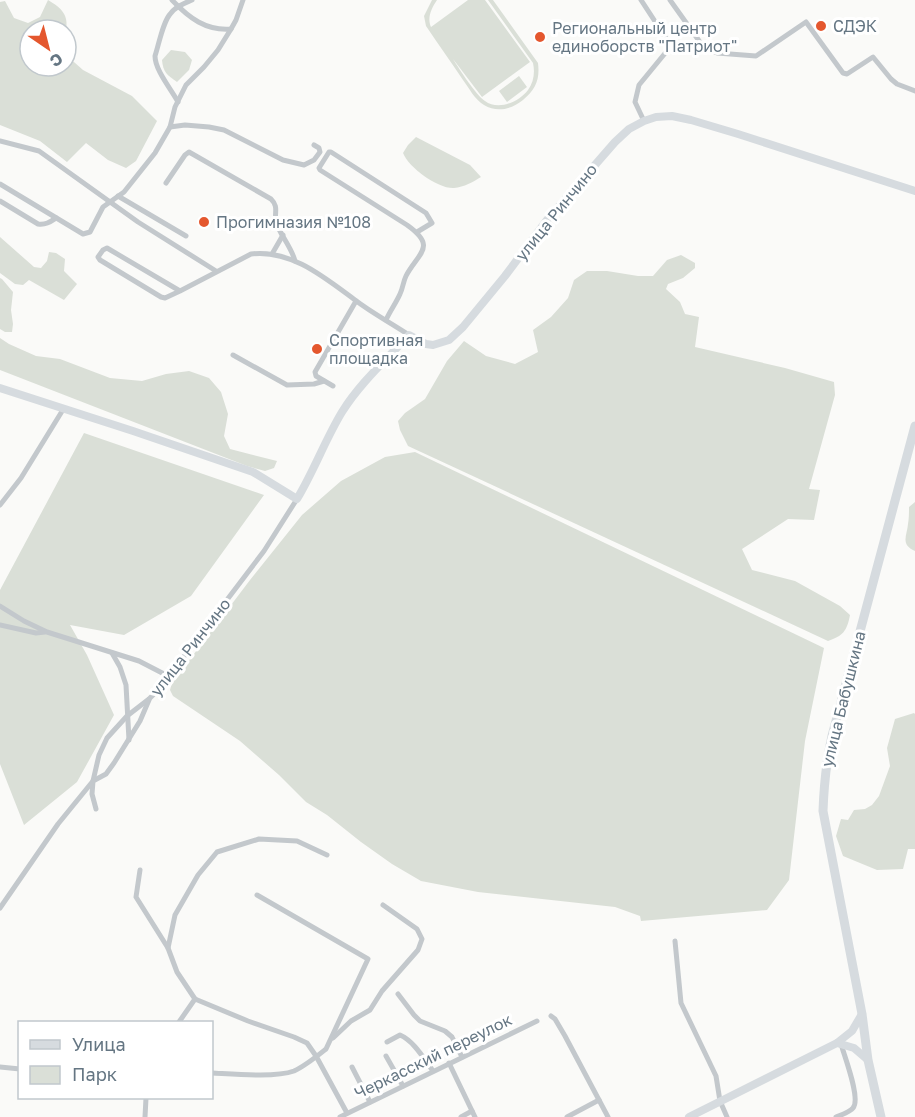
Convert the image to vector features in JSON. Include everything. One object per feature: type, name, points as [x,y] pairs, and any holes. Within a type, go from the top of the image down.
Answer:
[{"type":"main road","name":"улица Бабушкина","points":[[881,1117],[868,1059],[862,1014],[823,811],[825,771],[832,736],[915,426]]},
{"type":"street","points":[[172,0],[185,14],[202,24],[219,30],[231,29]]},
{"type":"street","points":[[178,102],[158,68],[155,56],[171,12],[192,0]]},
{"type":"street","points":[[0,184],[85,234],[92,228],[100,210],[124,192],[155,153],[170,127],[186,85],[218,50],[236,20],[243,0]]},
{"type":"street","points":[[641,0],[671,46],[639,85],[635,102],[644,121]]},
{"type":"street","points":[[670,0],[708,50],[717,53],[756,56],[806,22],[843,73],[847,74],[873,57],[897,84],[915,91]]},
{"type":"street","name":"улица Ринчино","points":[[0,908],[58,824],[93,782],[99,755],[107,738],[127,716],[149,699],[264,551],[309,479],[335,424],[353,395],[409,335],[433,345],[449,340],[457,333],[505,276],[547,220],[629,129],[656,117],[672,116],[691,120],[915,191]]},
{"type":"street","points":[[170,127],[185,125],[224,130],[283,160],[304,165],[314,160],[320,152],[319,148],[314,145]]},
{"type":"street","points":[[0,142],[39,151],[138,222],[216,271]]},
{"type":"street","points":[[166,183],[189,152],[271,199],[277,209],[276,224],[295,261]]},
{"type":"street","points":[[386,320],[400,294],[406,276],[423,253],[424,245],[417,232],[320,170],[329,152],[426,213],[432,223],[417,232]]},
{"type":"street","points":[[118,196],[186,236]]},
{"type":"street","points":[[0,201],[38,224],[44,225],[56,218]]},
{"type":"street","points":[[272,254],[283,235]]},
{"type":"street","points":[[180,291],[107,248],[98,257],[165,298],[180,291],[216,271],[251,254],[263,252],[272,254],[295,261],[334,283],[356,301],[409,335]]},
{"type":"street","points":[[333,386],[316,376],[315,372],[356,301]]},
{"type":"street","points":[[233,355],[287,385],[314,384],[324,381]]},
{"type":"street","points":[[0,388],[253,472],[297,499]]},
{"type":"street","points":[[0,505],[21,478],[64,408]]},
{"type":"street","points":[[0,606],[47,632],[139,661],[168,676]]},
{"type":"street","points":[[0,625],[36,633],[47,632]]},
{"type":"street","points":[[112,653],[126,685],[129,740]]},
{"type":"street","points":[[96,809],[92,794],[93,782],[106,774],[129,740],[140,722],[149,699]]},
{"type":"street","points":[[168,948],[175,915],[198,875],[217,852],[259,839],[297,842],[327,855]]},
{"type":"street","points":[[140,870],[136,897],[168,948],[177,972],[195,999],[307,1043],[347,1113]]},
{"type":"street","points":[[213,1074],[269,1075],[293,1071],[326,1049],[368,959],[257,895]]},
{"type":"street","points":[[330,1041],[351,1021],[370,1010],[382,991],[418,950],[422,939],[417,929],[383,905]]},
{"type":"street","points":[[675,941],[681,1004],[716,1076],[720,1101],[727,1117]]},
{"type":"street","points":[[398,994],[420,1021],[445,1031],[452,1037],[462,1057]]},
{"type":"street","points":[[180,1021],[195,999]]},
{"type":"street","points":[[689,1117],[839,1045],[852,1032],[862,1014]]},
{"type":"street","points":[[551,1016],[566,1036],[608,1117]]},
{"type":"street","name":"Черкасский переулок","points":[[340,1117],[537,1021]]},
{"type":"street","points":[[387,1042],[400,1035],[404,1036],[433,1071]]},
{"type":"street","points":[[839,1045],[854,1048],[868,1059]]},
{"type":"street","points":[[836,1117],[853,1108],[856,1103],[853,1082],[839,1045]]},
{"type":"street","points":[[386,1056],[403,1086]]},
{"type":"street","points":[[449,1063],[473,1114],[461,1117]]},
{"type":"street","points":[[0,1067],[18,1069]]},
{"type":"street","points":[[352,1067],[370,1102]]},
{"type":"street","points":[[145,1117],[146,1099]]},
{"type":"street","points":[[567,1117],[599,1100]]},
{"type":"green space","points":[[48,0],[63,12],[66,18],[38,18]]},
{"type":"green space","points":[[432,0],[437,0],[430,14],[431,27],[468,0],[485,0],[530,62],[482,97],[453,59],[481,98],[490,104],[502,105],[514,101],[528,90],[532,84],[534,70],[533,63],[488,0],[493,0],[538,63],[534,88],[523,100],[514,106],[494,109],[478,100],[426,26],[424,16]]},
{"type":"green space","points":[[5,1],[14,18],[18,19],[18,78],[78,78],[78,66],[132,96],[157,121],[136,161],[126,168],[108,160],[86,143],[67,162],[40,141],[0,125],[0,2]]},
{"type":"green space","points":[[171,50],[185,52],[192,60],[189,70],[177,82],[163,68],[162,60]]},
{"type":"green space","points":[[519,76],[527,87],[507,102],[499,91]]},
{"type":"green space","points":[[416,137],[470,165],[481,177],[454,188],[432,181],[411,165],[403,153]]},
{"type":"green space","points":[[0,237],[34,267],[41,268],[47,261],[49,252],[56,253],[65,259],[64,271],[77,284],[64,300],[29,280],[23,285],[15,284],[0,273]]},
{"type":"green space","points":[[681,255],[695,263],[695,268],[683,278],[668,284],[666,289],[680,302],[685,314],[699,317],[695,347],[834,382],[835,395],[809,489],[820,490],[814,520],[788,519],[742,549],[752,570],[795,581],[840,606],[850,615],[841,635],[828,641],[408,446],[400,430],[398,421],[425,399],[447,361],[464,341],[486,356],[515,364],[538,352],[533,330],[551,317],[568,298],[574,280],[587,271],[653,276],[667,260]]},
{"type":"green space","points":[[0,278],[13,292],[12,332],[0,329]]},
{"type":"green space","points":[[0,338],[36,356],[60,359],[110,378],[142,381],[166,374],[189,371],[209,378],[221,392],[228,414],[224,436],[230,449],[277,461],[274,468],[265,471],[247,466],[0,370]]},
{"type":"green space","points":[[84,433],[264,495],[191,596],[124,635],[70,625],[87,655],[114,715],[77,782],[24,825],[0,764],[0,590]]},
{"type":"green space","points":[[415,452],[824,648],[805,741],[789,880],[767,910],[641,921],[640,916],[615,907],[478,892],[421,881],[392,864],[306,802],[240,741],[173,696],[170,690],[172,683],[302,515],[341,481],[385,457]]},
{"type":"green space","points":[[915,502],[915,551],[907,546],[906,539],[909,507]]},
{"type":"green space","points":[[914,713],[915,849],[908,849],[903,869],[877,870],[843,856],[836,836],[841,819],[848,820],[854,810],[865,809],[872,805],[879,796],[890,766],[887,748],[895,719]]},
{"type":"place","name":"СДЭК","points":[[821,26]]},
{"type":"place","name":"Региональный центр единоборств \"Патриот\"","points":[[540,37]]},
{"type":"place","name":"Прогимназия №108","points":[[204,222]]},
{"type":"place","name":"Спортивная площадка","points":[[317,349]]}]
